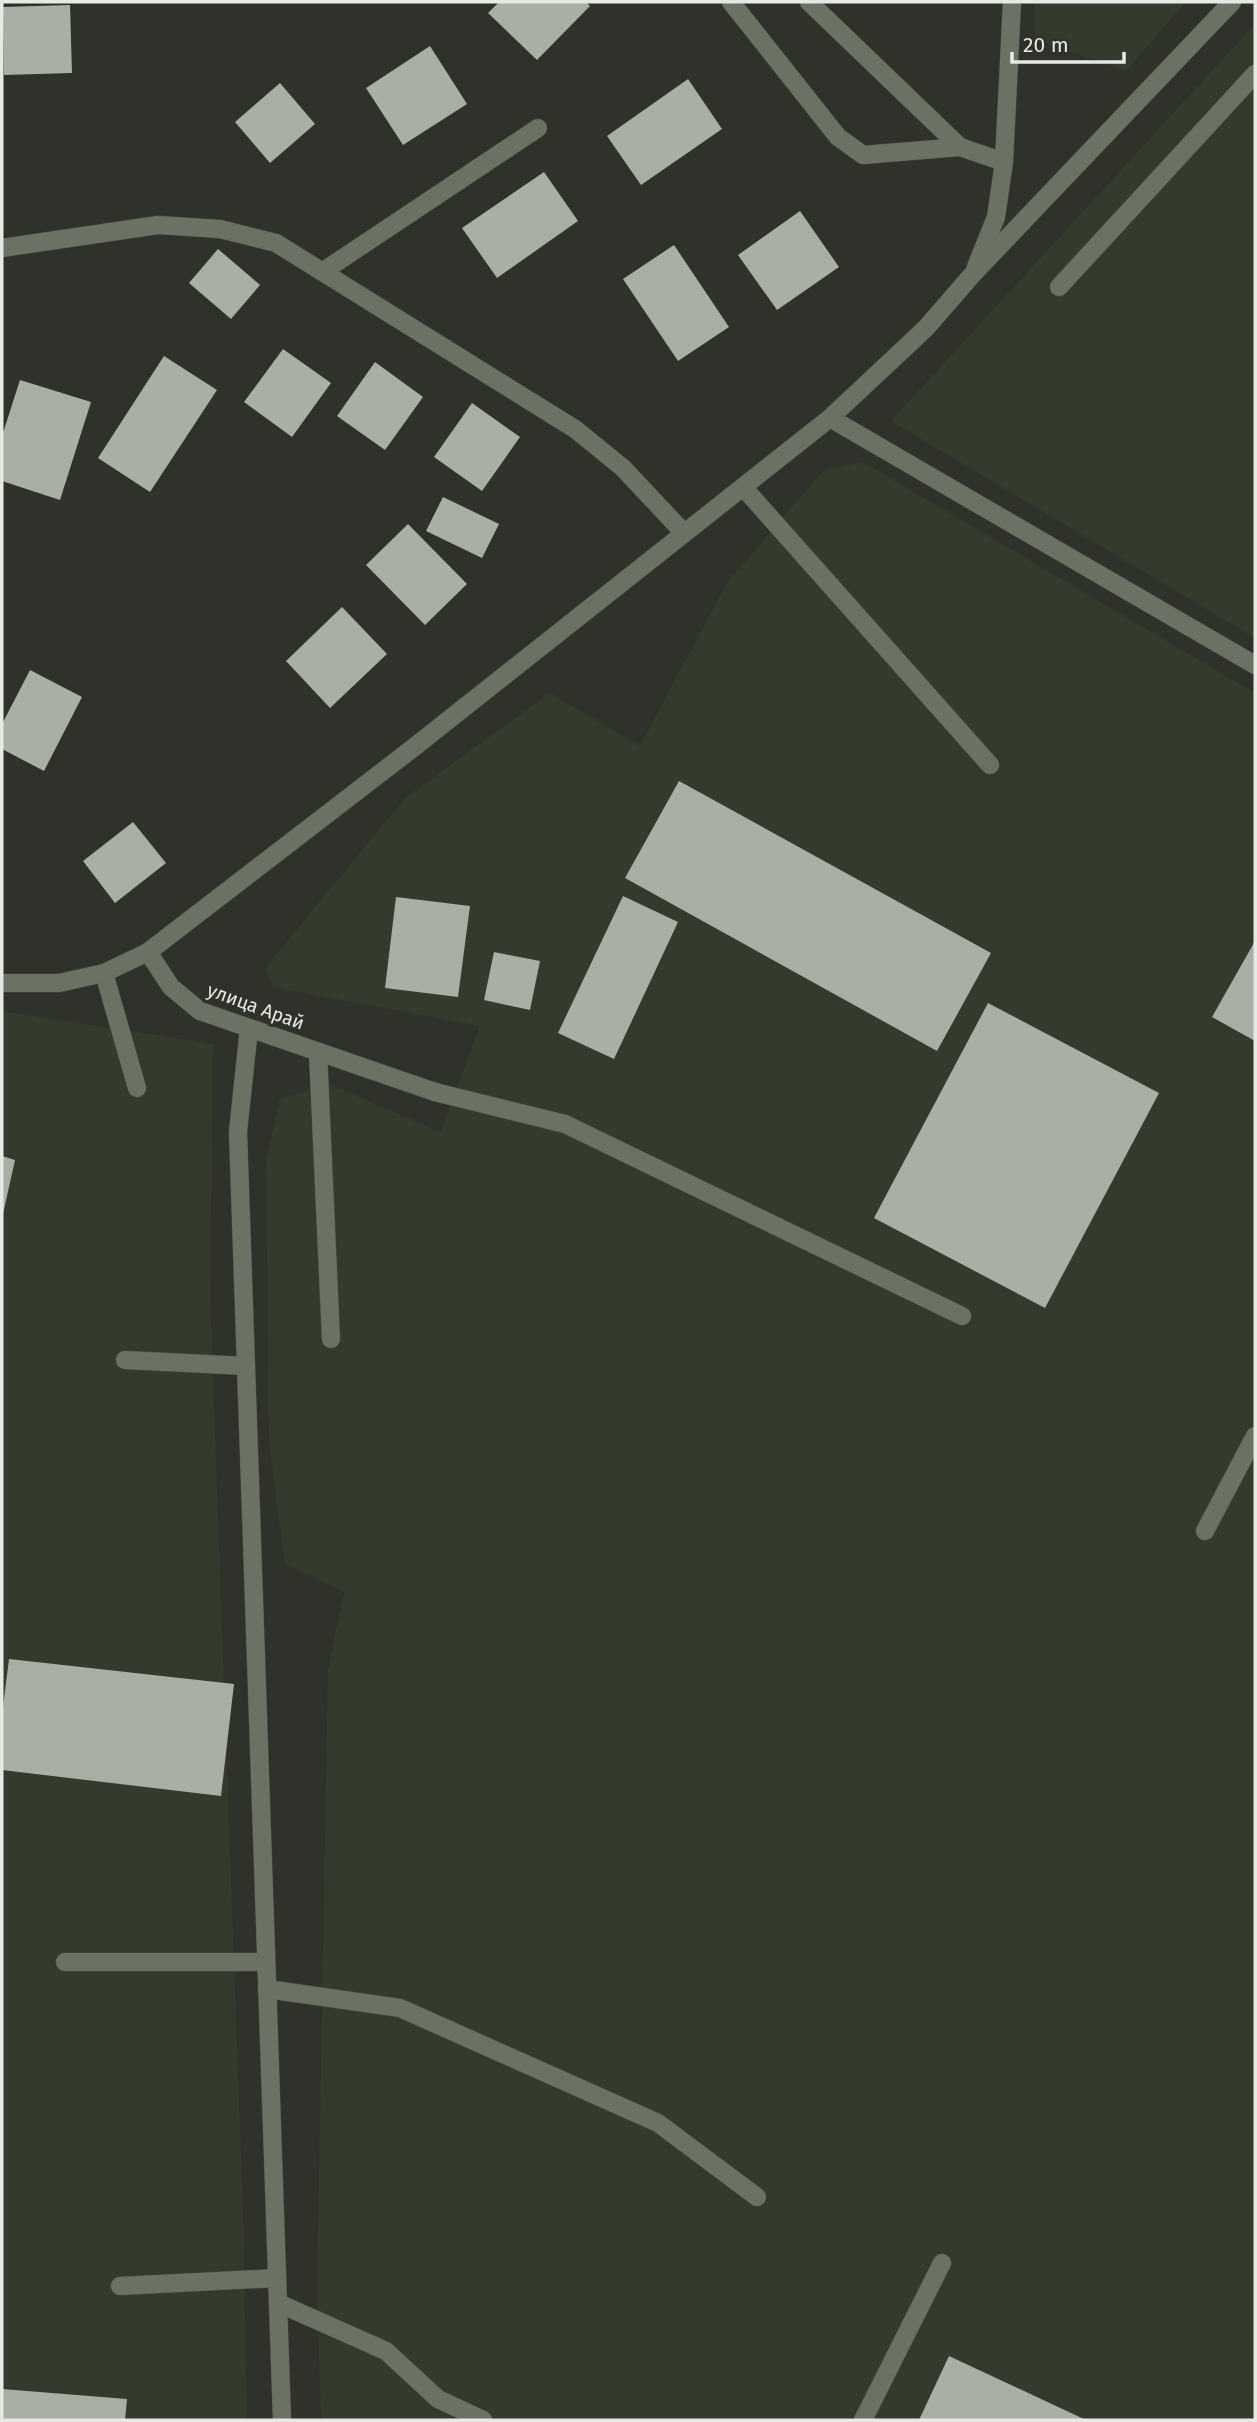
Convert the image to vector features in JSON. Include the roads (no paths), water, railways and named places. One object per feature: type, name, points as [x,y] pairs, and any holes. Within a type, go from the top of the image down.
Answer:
[{"type":"street","points":[[731,2],[838,137],[863,155],[960,147],[1004,162]]},
{"type":"street","points":[[810,2],[960,147]]},
{"type":"street","points":[[972,275],[996,217],[1004,162],[1012,2]]},
{"type":"street","points":[[2,983],[59,983],[104,972],[148,952],[413,748],[830,418],[926,328],[972,275],[1232,2]]},
{"type":"street","points":[[1059,287],[1255,74]]},
{"type":"street","points":[[322,272],[538,128]]},
{"type":"street","points":[[2,248],[158,225],[220,229],[276,243],[575,429],[623,468],[684,533]]},
{"type":"street","points":[[830,418],[1255,665]]},
{"type":"street","points":[[743,486],[990,765]]},
{"type":"street","name":"улица Арай","points":[[148,952],[171,987],[200,1011],[435,1092],[565,1124],[962,1316]]},
{"type":"street","points":[[104,972],[137,1088]]},
{"type":"street","points":[[250,1028],[238,1132],[282,2420]]},
{"type":"street","points":[[318,1052],[331,1339]]},
{"type":"street","points":[[125,1360],[246,1366]]},
{"type":"street","points":[[1205,1531],[1255,1436]]},
{"type":"street","points":[[65,1962],[266,1962]]},
{"type":"street","points":[[267,1989],[400,2008],[658,2123],[757,2197]]},
{"type":"street","points":[[863,2420],[942,2263]]},
{"type":"street","points":[[120,2286],[277,2278]]},
{"type":"street","points":[[278,2303],[386,2351],[438,2399],[482,2420]]}]
